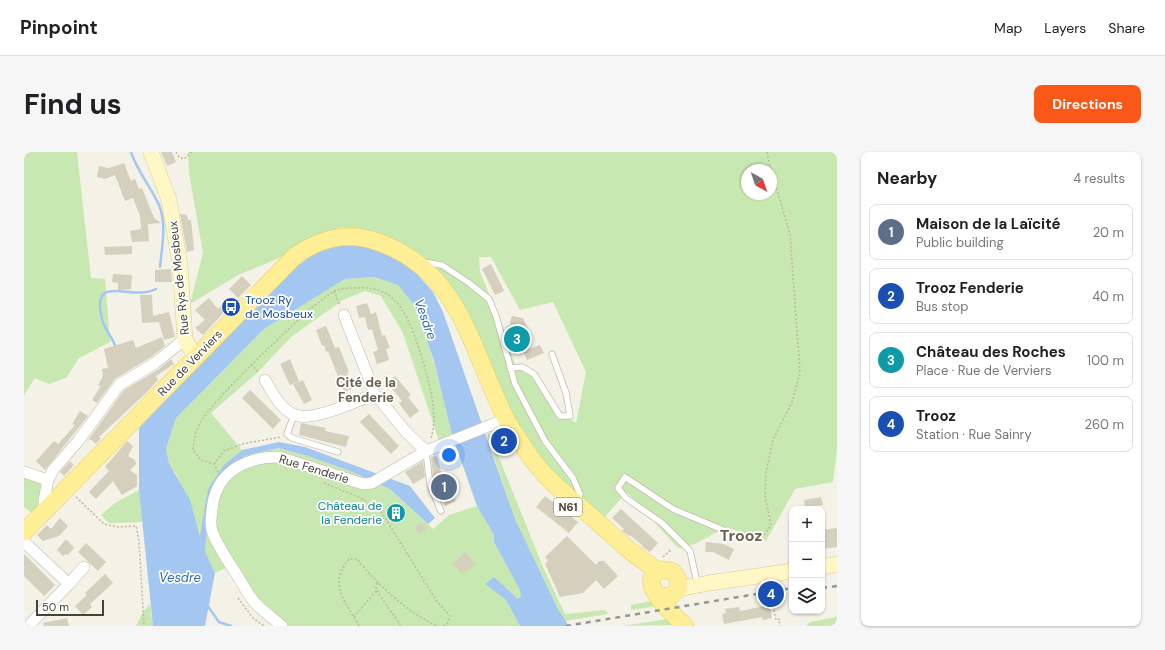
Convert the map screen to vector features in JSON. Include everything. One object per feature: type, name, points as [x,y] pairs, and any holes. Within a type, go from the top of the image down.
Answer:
[{"type":"main road","name":"Rue Rys de Mosbeux","points":[[150,152],[169,200],[180,266],[185,339],[188,347],[197,356]]},
{"type":"main road","name":"Rue de Verviers","points":[[24,532],[296,255],[322,240],[353,236],[370,239],[389,246],[417,261],[435,280],[452,312],[497,423],[520,456],[540,480],[661,570]]},
{"type":"main road","name":"Rue de Verviers","points":[[497,423],[528,454],[542,471],[576,503],[631,551],[661,570]]},
{"type":"main road","points":[[825,566],[837,564]]},
{"type":"main road","points":[[661,570],[679,575],[725,582]]},
{"type":"main road","name":"N61","points":[[685,626],[669,611],[670,593],[678,579],[661,570],[652,589],[670,593],[685,617],[695,626]]},
{"type":"main road","points":[[670,593],[708,582],[725,582],[789,571]]},
{"type":"street","points":[[344,316],[375,394],[406,432],[426,451]]},
{"type":"street","points":[[44,511],[44,500],[48,480],[53,470],[84,434],[121,383],[156,363],[185,339]]},
{"type":"street","points":[[265,380],[277,400],[294,415],[312,417],[375,394]]},
{"type":"street","name":"Rue Fenderie","points":[[282,626],[257,605],[230,570],[211,530],[211,520],[216,491],[224,477],[234,469],[260,458],[279,457],[363,484],[372,483],[426,451],[497,423]]},
{"type":"street","points":[[24,472],[48,480]]},
{"type":"street","points":[[24,542],[68,584]]},
{"type":"street","points":[[31,623],[84,567]]},
{"type":"lane","points":[[417,261],[442,264],[489,299],[496,316],[515,384],[545,441],[572,478],[580,494],[576,503]]},
{"type":"lane","points":[[510,368],[522,367],[534,374],[560,416],[570,416],[566,393],[552,354]]},
{"type":"lane","points":[[294,415],[287,434],[292,438],[338,452]]},
{"type":"lane","points":[[426,451],[430,484],[441,511]]},
{"type":"lane","points":[[696,578],[690,551],[662,523],[626,498],[618,488],[625,477],[673,509],[728,532]]},
{"type":"path","points":[[176,152],[179,157],[184,159],[192,152]]},
{"type":"path","points":[[767,152],[770,164]]},
{"type":"path","points":[[728,532],[751,540],[764,537],[771,525],[765,496],[766,472],[773,440],[792,402],[800,373],[790,234],[777,190]]},
{"type":"path","points":[[217,471],[214,464],[201,460],[193,450],[196,431],[210,410],[251,364],[310,310],[334,291],[362,287],[378,290],[393,299],[409,319],[423,360],[432,401],[435,424],[426,451]]},
{"type":"path","points":[[334,291],[344,316]]},
{"type":"path","points":[[214,464],[224,451],[242,444],[279,438],[287,434]]},
{"type":"path","points":[[324,483],[363,499],[382,513],[436,600],[450,616],[448,625],[443,626]]},
{"type":"path","points":[[66,488],[104,524],[117,527],[136,526],[139,541],[143,590],[144,626]]},
{"type":"path","points":[[661,570],[672,549]]},
{"type":"path","points":[[359,626],[343,601],[338,583],[341,569],[349,559],[357,559],[377,583],[427,622],[438,626]]},
{"type":"path","points":[[354,617],[376,590],[377,583]]},
{"type":"path","points":[[376,590],[401,626]]},
{"type":"path","points":[[773,606],[776,620],[779,619],[780,626]]},
{"type":"green space","points":[[24,152],[77,152],[91,278],[105,279],[110,342],[79,358],[66,378],[49,384],[35,378],[24,395]]},
{"type":"green space","points":[[188,152],[837,152],[837,450],[833,482],[795,489],[766,541],[726,527],[695,544],[678,548],[627,492],[601,521],[546,468],[511,422],[427,260],[380,236],[342,227],[317,236],[284,256],[238,275],[190,304],[203,253],[189,173]],"holes":[[[479,257],[491,257],[520,310],[553,302],[586,372],[576,423],[553,409],[537,379],[515,365],[502,325],[480,272]]]},
{"type":"green space","points":[[374,277],[398,285],[407,294],[416,310],[438,378],[452,435],[439,441],[403,333],[381,296],[365,291],[343,300],[291,337],[259,371],[211,413],[242,450],[221,470],[210,488],[207,497],[201,536],[177,475],[169,463],[166,449],[176,418],[264,329],[345,279]]},
{"type":"green space","points":[[489,433],[543,567],[565,614],[605,610],[608,614],[565,621],[515,519],[487,435]]},
{"type":"green space","points":[[278,448],[308,456],[350,471],[390,489],[433,529],[449,515],[477,506],[494,535],[494,542],[521,590],[521,596],[518,599],[494,578],[485,584],[506,600],[520,626],[279,626],[228,567],[215,573],[205,551],[211,491],[225,470],[245,456]],"holes":[[[394,504],[397,507],[399,505],[406,515],[402,520],[396,514],[392,518],[385,511]]]},
{"type":"green space","points":[[24,473],[51,494],[33,514],[24,507]]},
{"type":"green space","points":[[139,490],[143,522],[109,523],[101,515],[115,503]]},
{"type":"green space","points":[[653,601],[657,606],[631,610],[631,605]]},
{"type":"green space","points":[[150,604],[153,626],[136,626],[143,612]]},
{"type":"green space","points":[[837,617],[837,626],[806,626],[810,622]]},
{"type":"green space","points":[[667,619],[672,625],[623,626]]},
{"type":"water","name":"Vesdre","points":[[347,245],[371,247],[396,259],[415,272],[433,292],[443,312],[515,519],[558,609],[569,626],[520,626],[506,600],[485,584],[494,577],[518,599],[521,596],[520,590],[494,542],[494,535],[477,506],[452,435],[434,361],[415,306],[398,285],[374,277],[345,279],[264,329],[176,418],[166,449],[169,463],[190,500],[200,536],[208,489],[223,466],[242,450],[279,442],[305,447],[410,486],[435,518],[428,524],[390,489],[350,471],[308,456],[278,448],[245,456],[225,470],[211,491],[205,551],[215,573],[205,626],[153,626],[139,490],[139,428],[290,271],[321,249]]},
{"type":"building","points":[[161,152],[172,152],[176,162],[167,166]]},
{"type":"building","points":[[124,163],[131,181],[135,179],[139,189],[142,188],[154,218],[161,223],[148,224],[149,241],[132,242],[130,231],[141,229],[140,216],[133,198],[125,201],[115,175],[105,179],[97,177],[99,166],[109,168]]},
{"type":"building","points":[[180,214],[187,215],[188,220],[191,220],[194,250],[187,252]]},
{"type":"building","points":[[132,246],[132,254],[105,255],[104,247]]},
{"type":"building","points":[[491,264],[504,291],[495,295],[482,269]]},
{"type":"building","points":[[171,269],[172,282],[155,282],[155,270]]},
{"type":"building","points":[[113,274],[132,275],[131,289],[118,290],[118,283],[112,282]]},
{"type":"building","points":[[242,276],[251,285],[238,298],[229,289]]},
{"type":"building","points":[[140,295],[152,295],[153,316],[169,312],[175,337],[164,340],[159,322],[142,323]]},
{"type":"building","points":[[209,298],[218,309],[223,304],[228,308],[203,335],[195,328],[205,320],[195,310]]},
{"type":"building","points":[[367,303],[371,314],[376,312],[382,336],[385,335],[390,348],[386,349],[389,360],[377,364],[373,352],[378,350],[372,329],[368,330],[365,317],[359,318],[356,306]]},
{"type":"building","points":[[512,316],[523,318],[530,333],[514,347],[512,341],[508,341],[506,336],[509,333],[506,327],[511,325],[510,322]]},
{"type":"building","points":[[326,326],[335,348],[339,347],[349,372],[347,372],[353,388],[344,392],[328,351],[326,352],[324,345],[322,346],[316,330]]},
{"type":"building","points":[[162,337],[165,346],[151,357],[115,379],[97,403],[92,400],[101,386],[98,385],[103,376],[102,369],[108,368],[104,349],[133,340],[136,348]]},
{"type":"building","points":[[540,345],[544,353],[527,360],[523,351]]},
{"type":"building","points":[[171,359],[174,364],[156,376],[158,380],[99,437],[101,438],[96,444],[90,439],[86,443],[124,390],[159,369]]},
{"type":"building","points":[[290,359],[299,381],[290,385],[280,364]]},
{"type":"building","points":[[395,376],[411,395],[408,397],[419,411],[410,418],[399,403],[402,401],[387,382]]},
{"type":"building","points":[[303,380],[312,400],[304,404],[293,384]]},
{"type":"building","points":[[250,390],[281,420],[273,429],[242,398]]},
{"type":"building","points":[[80,411],[88,416],[45,470],[36,461],[54,441],[58,444],[75,425],[72,424]]},
{"type":"building","points":[[369,414],[399,446],[391,454],[360,422]]},
{"type":"building","points":[[301,423],[326,428],[325,431],[349,436],[346,447],[299,435]]},
{"type":"building","points":[[127,441],[133,446],[128,456],[135,460],[136,464],[130,470],[137,475],[137,486],[122,495],[113,481],[96,499],[89,492],[109,471],[105,467]]},
{"type":"building","points":[[437,456],[443,479],[453,475],[456,482],[452,483],[456,501],[445,506],[433,476],[431,457]]},
{"type":"building","points":[[70,461],[74,465],[64,476],[60,472]]},
{"type":"building","points":[[423,461],[425,477],[413,484],[405,472]]},
{"type":"building","points":[[545,496],[578,522],[569,533],[536,507]]},
{"type":"building","points":[[821,497],[823,505],[805,506],[804,500]]},
{"type":"building","name":"Château de la Fenderie","points":[[394,504],[397,507],[399,505],[407,515],[402,520],[396,514],[392,518],[385,511]]},
{"type":"building","points":[[621,509],[658,543],[650,552],[642,547],[643,546],[630,535],[629,536],[622,531],[624,529],[612,518]]},
{"type":"building","points":[[60,518],[68,526],[59,536],[43,541],[37,535],[47,525],[51,529]]},
{"type":"building","points":[[422,522],[427,528],[420,534],[415,528]]},
{"type":"building","points":[[837,528],[837,547],[825,549],[825,530]]},
{"type":"building","points":[[567,536],[596,565],[599,561],[604,561],[618,576],[604,589],[596,580],[583,593],[560,597],[545,564],[548,561],[545,557]]},
{"type":"building","points":[[66,539],[74,548],[68,555],[66,554],[63,556],[57,550]]},
{"type":"building","points":[[706,542],[724,544],[734,549],[729,560],[713,552],[705,552]]},
{"type":"building","points":[[86,543],[106,562],[98,571],[78,552]]},
{"type":"building","points":[[466,552],[475,564],[462,574],[453,563]]},
{"type":"building","points":[[24,554],[55,585],[44,596],[24,576]]},
{"type":"building","points":[[105,574],[113,583],[90,604],[92,607],[83,615],[75,606],[87,595],[85,593]]},
{"type":"building","points":[[770,605],[772,618],[763,620],[762,617],[724,624],[722,614],[726,613],[725,609],[739,607],[740,611]]},
{"type":"building","points":[[67,618],[69,626],[44,626],[43,623]]},
{"type":"waterway","points":[[131,152],[137,166],[156,198],[163,220],[160,267]]},
{"type":"waterway","points":[[116,348],[102,319],[100,304],[102,296],[107,292],[146,292],[156,289]]},
{"type":"waterway","points":[[207,605],[219,622],[231,626]]},
{"type":"railway","points":[[825,588],[837,586]]},
{"type":"railway","points":[[566,626],[789,589]]},
{"type":"place","name":"Trooz Ry de Mosbeux","points":[[231,307]]},
{"type":"place","name":"Château des Roches","points":[[517,339]]},
{"type":"place","name":"Trooz Fenderie","points":[[504,441]]},
{"type":"place","name":"Maison de la Laïcité","points":[[444,487]]},
{"type":"place","name":"Château de la Fenderie","points":[[396,513]]},
{"type":"place","name":"Trooz","points":[[771,594]]},
{"type":"district","name":"Cité de la Fenderie","points":[[366,390]]},
{"type":"district","name":"Trooz","points":[[741,535]]}]
